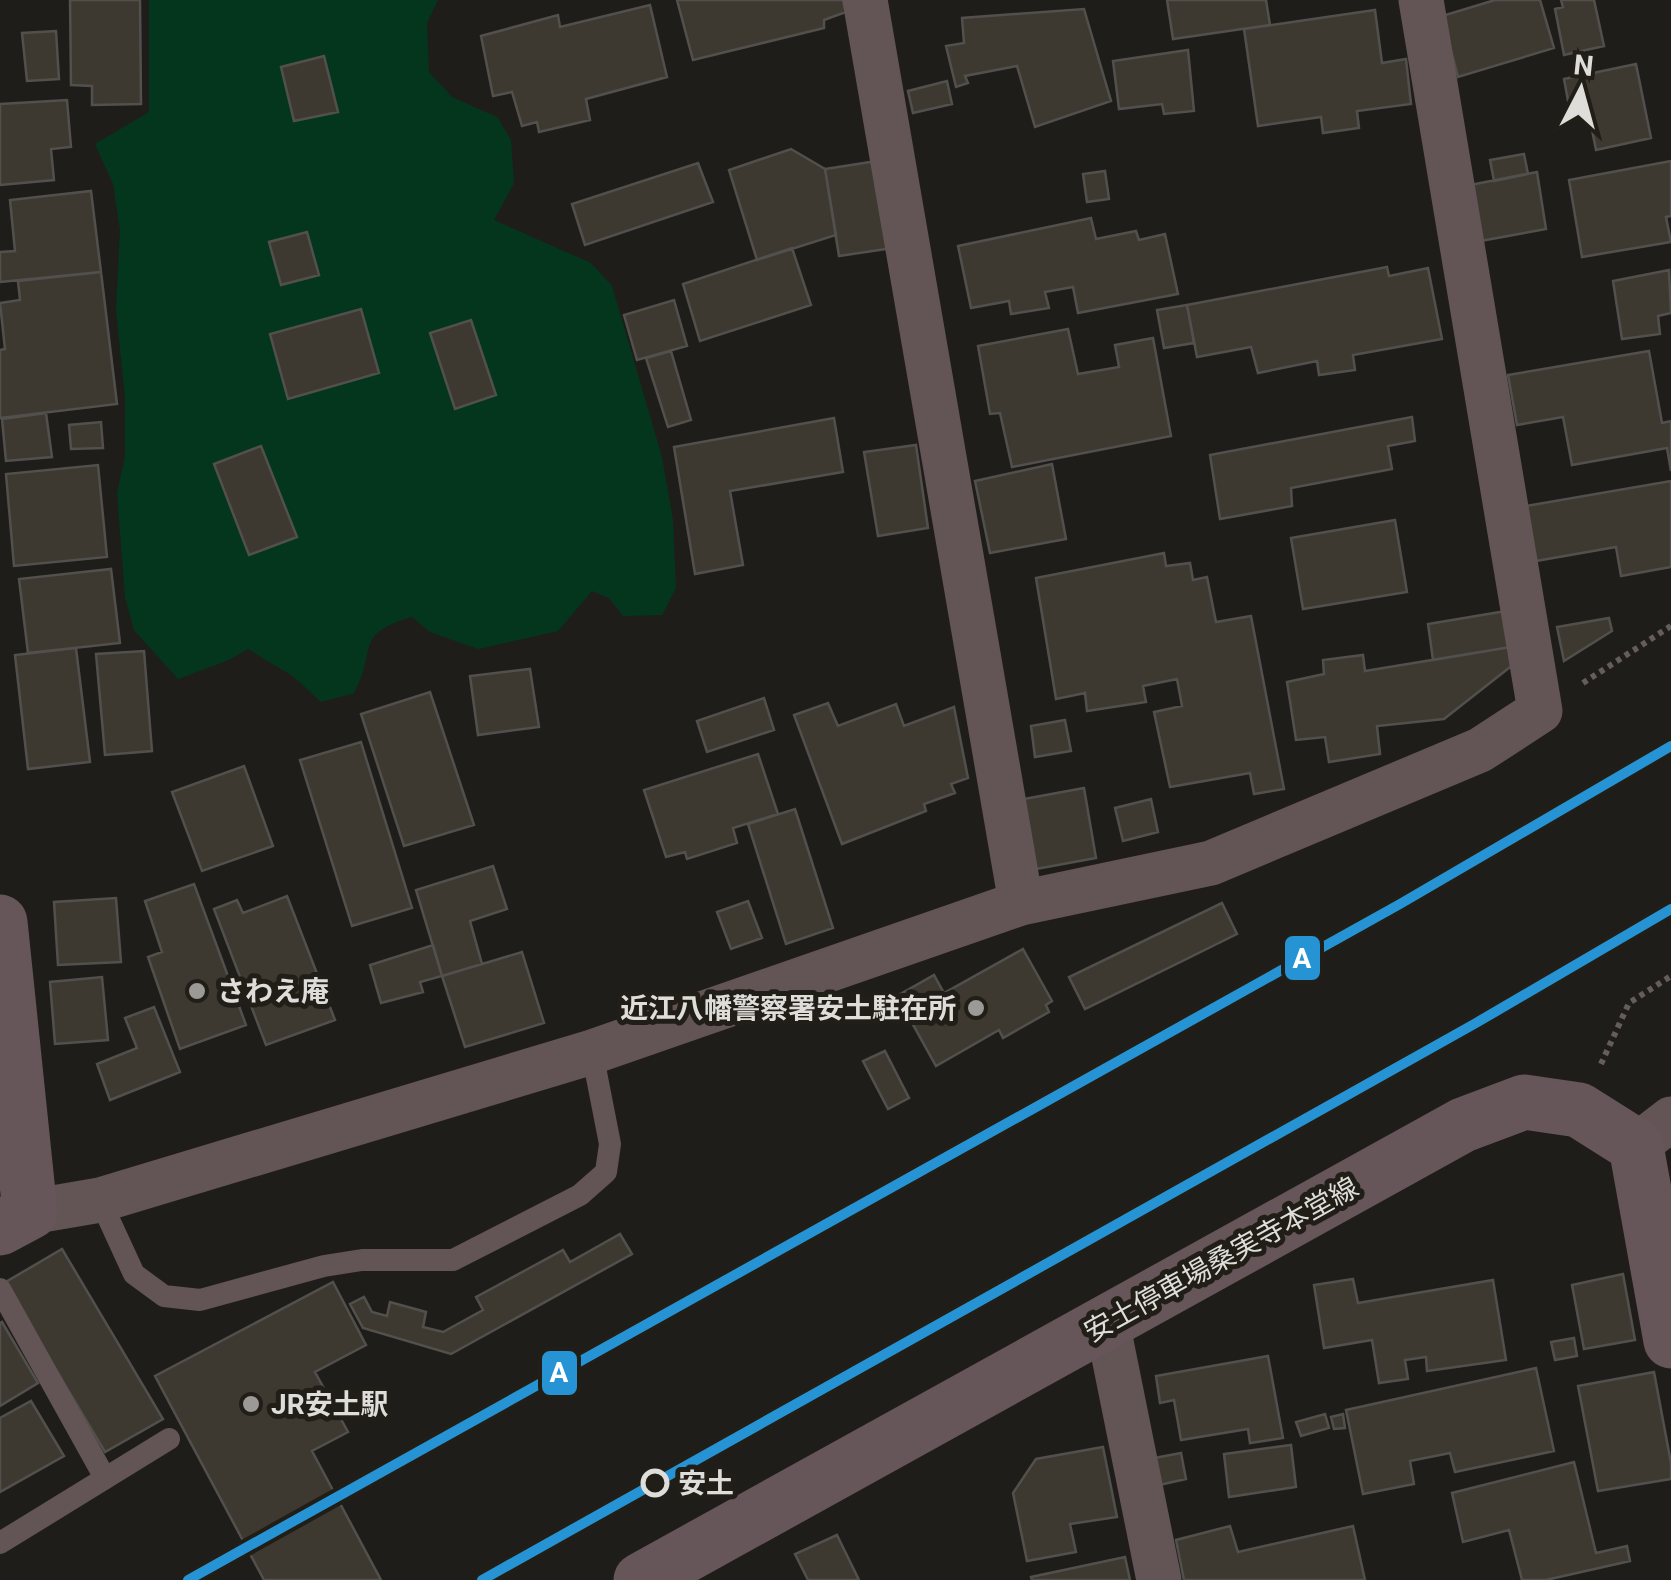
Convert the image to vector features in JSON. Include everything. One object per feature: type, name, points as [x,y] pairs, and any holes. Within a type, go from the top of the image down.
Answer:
[{"type":"main road","points":[[0,922],[15,1220]]},
{"type":"main road","name":"安土停車場桑実寺本堂線","points":[[641,1580],[1463,1125],[1524,1102],[1579,1110],[1653,1132],[1671,1341]]},
{"type":"street","points":[[865,0],[1021,902]]},
{"type":"street","points":[[15,1220],[100,1200],[592,1052],[1021,902],[1211,863],[1480,750],[1540,711],[1426,1]]},
{"type":"street","points":[[1107,1322],[1159,1580]]},
{"type":"lane","points":[[100,1200],[134,1274],[164,1296],[200,1300],[324,1266],[362,1260],[453,1260],[580,1195],[606,1172],[610,1144],[592,1052]]},
{"type":"lane","points":[[0,1289],[105,1478]]},
{"type":"lane","points":[[0,1544],[168,1440]]},
{"type":"path","points":[[1540,711],[1671,626]]},
{"type":"path","points":[[1579,1110],[1628,1003],[1671,976]]},
{"type":"green space","points":[[149,0],[438,0],[427,23],[429,72],[452,97],[497,117],[511,140],[514,183],[494,220],[591,263],[612,286],[662,457],[673,520],[676,588],[662,615],[623,616],[609,598],[592,591],[558,631],[478,649],[430,632],[412,617],[393,623],[374,637],[354,693],[321,702],[294,677],[248,649],[178,679],[134,630],[125,597],[117,493],[125,457],[125,397],[116,310],[120,230],[113,184],[95,144],[149,112]]},
{"type":"building","points":[[70,0],[140,0],[141,104],[92,105],[92,86],[71,85]]},
{"type":"building","points":[[677,0],[843,0],[846,12],[824,20],[824,28],[693,60]]},
{"type":"building","points":[[1167,0],[1266,0],[1270,25],[1173,39]]},
{"type":"building","points":[[1495,0],[1540,0],[1554,48],[1458,77],[1442,16]]},
{"type":"building","points":[[1561,0],[1594,0],[1604,46],[1564,55],[1555,9],[1563,7]]},
{"type":"building","points":[[650,5],[667,77],[586,99],[590,120],[539,132],[537,122],[522,126],[512,92],[493,96],[481,36],[558,15],[560,27]]},
{"type":"building","points":[[1084,9],[1111,101],[1035,127],[1017,66],[965,76],[968,83],[956,87],[946,46],[964,43],[962,18]]},
{"type":"building","points":[[1375,10],[1382,63],[1406,59],[1411,104],[1357,111],[1359,128],[1323,133],[1321,117],[1258,126],[1244,29]]},
{"type":"building","points":[[56,31],[59,79],[27,81],[22,33]]},
{"type":"building","points":[[1188,50],[1194,111],[1164,114],[1162,104],[1119,109],[1113,61]]},
{"type":"building","points":[[324,56],[338,112],[294,121],[281,67]]},
{"type":"building","points":[[1636,64],[1651,138],[1596,150],[1589,114],[1571,117],[1564,79]]},
{"type":"building","points":[[947,81],[952,104],[913,113],[908,91]]},
{"type":"building","points":[[67,100],[71,147],[51,149],[54,180],[0,185],[0,104]]},
{"type":"building","points":[[791,149],[825,169],[836,235],[757,260],[729,170]]},
{"type":"building","points":[[1524,154],[1528,174],[1494,181],[1490,160]]},
{"type":"building","points":[[877,161],[893,248],[839,256],[825,169]]},
{"type":"building","points":[[1671,161],[1671,216],[1666,217],[1671,242],[1582,257],[1569,180]]},
{"type":"building","points":[[698,163],[713,202],[585,245],[572,204]]},
{"type":"building","points":[[1105,171],[1109,199],[1087,202],[1083,174]]},
{"type":"building","points":[[1537,172],[1546,229],[1475,242],[1465,186]]},
{"type":"building","points":[[91,191],[101,272],[0,282],[0,252],[15,251],[10,200]]},
{"type":"building","points":[[1091,218],[1096,239],[1136,231],[1139,240],[1165,234],[1178,294],[1078,313],[1073,287],[1045,292],[1049,308],[1011,314],[1009,301],[971,308],[958,246]]},
{"type":"building","points":[[307,232],[319,275],[281,285],[269,242]]},
{"type":"building","points":[[792,248],[811,305],[700,341],[683,284]]},
{"type":"building","points":[[1387,267],[1389,276],[1428,268],[1442,339],[1353,355],[1355,370],[1319,375],[1317,361],[1258,373],[1251,347],[1197,357],[1187,305]]},
{"type":"building","points":[[1669,270],[1671,313],[1658,316],[1660,334],[1622,339],[1613,281]]},
{"type":"building","points":[[101,272],[117,404],[0,418],[0,350],[5,349],[0,303],[20,300],[18,281]]},
{"type":"building","points":[[674,300],[687,346],[637,360],[624,315]]},
{"type":"building","points":[[1187,305],[1194,343],[1164,348],[1157,310]]},
{"type":"building","points":[[361,309],[379,373],[288,399],[270,334]]},
{"type":"building","points":[[471,320],[496,395],[455,409],[430,333]]},
{"type":"building","points":[[1068,329],[1078,374],[1119,367],[1115,345],[1153,338],[1171,436],[1012,467],[1000,413],[990,414],[978,346]]},
{"type":"building","points":[[671,351],[691,420],[668,427],[646,358]]},
{"type":"building","points":[[1649,351],[1662,423],[1671,421],[1671,471],[1667,448],[1572,465],[1563,417],[1517,425],[1508,375]]},
{"type":"building","points":[[46,413],[52,457],[6,461],[2,419]]},
{"type":"building","points":[[1412,417],[1415,441],[1388,446],[1392,469],[1291,488],[1292,506],[1220,519],[1210,455]]},
{"type":"building","points":[[834,418],[843,472],[730,491],[743,565],[695,574],[674,447]]},
{"type":"building","points":[[101,422],[103,448],[71,449],[69,425]]},
{"type":"building","points":[[916,445],[928,528],[878,536],[864,452]]},
{"type":"building","points":[[261,446],[297,537],[249,555],[214,464]]},
{"type":"building","points":[[1052,464],[1066,539],[990,553],[975,481]]},
{"type":"building","points":[[98,465],[107,557],[14,566],[6,474]]},
{"type":"building","points":[[1671,481],[1671,567],[1621,576],[1616,547],[1536,561],[1526,506]]},
{"type":"building","points":[[1395,520],[1407,592],[1303,609],[1291,538]]},
{"type":"building","points":[[1164,553],[1166,566],[1190,563],[1193,580],[1207,577],[1216,622],[1251,616],[1284,789],[1254,794],[1250,773],[1170,787],[1154,712],[1182,706],[1177,679],[1143,686],[1146,702],[1087,711],[1085,693],[1056,699],[1036,578]]},
{"type":"building","points":[[111,569],[120,643],[28,653],[19,579]]},
{"type":"building","points":[[1506,611],[1511,647],[1433,660],[1428,624]]},
{"type":"building","points":[[1609,618],[1612,631],[1564,661],[1557,627]]},
{"type":"building","points":[[1511,647],[1514,664],[1444,719],[1377,726],[1380,754],[1329,762],[1325,737],[1296,740],[1287,682],[1324,674],[1323,660],[1363,655],[1365,671]]},
{"type":"building","points":[[76,648],[90,762],[28,769],[15,655]]},
{"type":"building","points":[[144,651],[152,751],[105,755],[96,654]]},
{"type":"building","points":[[530,669],[539,727],[478,735],[470,676]]},
{"type":"building","points":[[430,692],[474,825],[404,846],[361,714]]},
{"type":"building","points":[[764,698],[774,730],[707,752],[697,721]]},
{"type":"building","points":[[828,703],[838,726],[896,704],[904,726],[954,707],[968,778],[951,784],[955,793],[924,804],[926,811],[842,844],[794,715]]},
{"type":"building","points":[[1065,720],[1071,751],[1035,757],[1031,726]]},
{"type":"building","points":[[361,742],[412,908],[352,926],[300,760]]},
{"type":"building","points":[[758,754],[778,814],[733,828],[737,843],[687,859],[685,852],[666,857],[644,790]]},
{"type":"building","points":[[244,766],[273,846],[202,871],[172,792]]},
{"type":"building","points":[[1084,788],[1096,858],[1036,869],[1024,799]]},
{"type":"building","points":[[1151,799],[1158,832],[1123,841],[1115,808]]},
{"type":"building","points":[[795,809],[833,928],[786,944],[748,824]]},
{"type":"building","points":[[493,866],[507,909],[470,921],[482,964],[442,976],[416,890]]},
{"type":"building","name":"さわえ庵","points":[[194,884],[246,1025],[180,1049],[148,957],[162,952],[145,901]]},
{"type":"building","points":[[287,896],[335,1020],[266,1045],[214,909],[237,900],[243,913]]},
{"type":"building","points":[[116,898],[121,962],[58,965],[54,902]]},
{"type":"building","points":[[748,901],[762,938],[731,949],[717,912]]},
{"type":"building","points":[[1222,903],[1237,934],[1085,1009],[1069,977]]},
{"type":"building","points":[[433,945],[442,976],[420,982],[423,992],[381,1003],[370,965]]},
{"type":"building","name":"近江八幡警察署安土駐在所","points":[[1023,949],[1052,1001],[1046,1005],[1049,1012],[1003,1038],[999,1030],[936,1066],[897,996],[934,975],[944,993]]},
{"type":"building","points":[[522,952],[544,1023],[465,1047],[442,976]]},
{"type":"building","points":[[102,977],[108,1040],[55,1044],[50,982]]},
{"type":"building","points":[[154,1007],[180,1072],[110,1100],[97,1064],[137,1048],[125,1018]]},
{"type":"building","points":[[885,1051],[909,1098],[888,1109],[863,1061]]},
{"type":"building","points":[[620,1234],[632,1254],[451,1354],[363,1328],[350,1304],[364,1297],[372,1312],[387,1316],[390,1302],[426,1312],[423,1327],[443,1332],[483,1310],[476,1297],[563,1250],[570,1262]]},
{"type":"building","points":[[62,1249],[163,1419],[105,1452],[4,1283]]},
{"type":"building","points":[[1623,1274],[1635,1340],[1584,1349],[1572,1285]]},
{"type":"building","points":[[1353,1279],[1358,1303],[1493,1280],[1506,1360],[1427,1371],[1426,1357],[1405,1360],[1408,1379],[1379,1383],[1372,1340],[1324,1348],[1314,1285]]},
{"type":"building","name":"JR安土駅","points":[[333,1282],[366,1345],[315,1372],[348,1432],[312,1451],[381,1580],[264,1580],[155,1376]]},
{"type":"building","points":[[0,1323],[38,1383],[0,1406]]},
{"type":"building","points":[[1574,1338],[1577,1356],[1555,1360],[1551,1342]]},
{"type":"building","points":[[1268,1356],[1283,1438],[1250,1443],[1248,1429],[1181,1440],[1174,1400],[1160,1403],[1156,1376]]},
{"type":"building","points":[[1536,1368],[1554,1451],[1455,1472],[1450,1453],[1410,1461],[1414,1484],[1363,1494],[1346,1410]]},
{"type":"building","points":[[1654,1372],[1671,1479],[1598,1491],[1578,1386]]},
{"type":"building","points":[[31,1401],[64,1456],[0,1492],[0,1418]]},
{"type":"building","points":[[1325,1414],[1329,1428],[1301,1436],[1296,1422]]},
{"type":"building","points":[[1343,1414],[1345,1428],[1334,1429],[1331,1417]]},
{"type":"building","points":[[1291,1445],[1296,1487],[1229,1497],[1224,1454]]},
{"type":"building","points":[[1103,1447],[1117,1517],[1070,1524],[1076,1552],[1027,1561],[1013,1493],[1036,1459]]},
{"type":"building","points":[[1181,1453],[1186,1479],[1155,1486],[1149,1459]]},
{"type":"building","points":[[1574,1462],[1596,1553],[1627,1546],[1630,1561],[1546,1580],[1522,1580],[1509,1530],[1463,1542],[1452,1493]]},
{"type":"building","points":[[1230,1526],[1238,1552],[1353,1526],[1365,1580],[1184,1580],[1176,1540]]},
{"type":"building","points":[[837,1535],[859,1580],[808,1580],[795,1554]]},
{"type":"building","points":[[1125,1557],[1130,1580],[1031,1577]]},
{"type":"transit line","name":"A","points":[[188,1580],[1400,904],[1671,746]]},
{"type":"transit line","name":"A","points":[[482,1580],[1476,1023],[1671,909]]},
{"type":"place","name":"さわえ庵","points":[[197,991]]},
{"type":"place","name":"近江八幡警察署安土駐在所","points":[[976,1008]]},
{"type":"place","name":"JR安土駅","points":[[251,1404]]},
{"type":"place","name":"安土","points":[[655,1483]]}]
